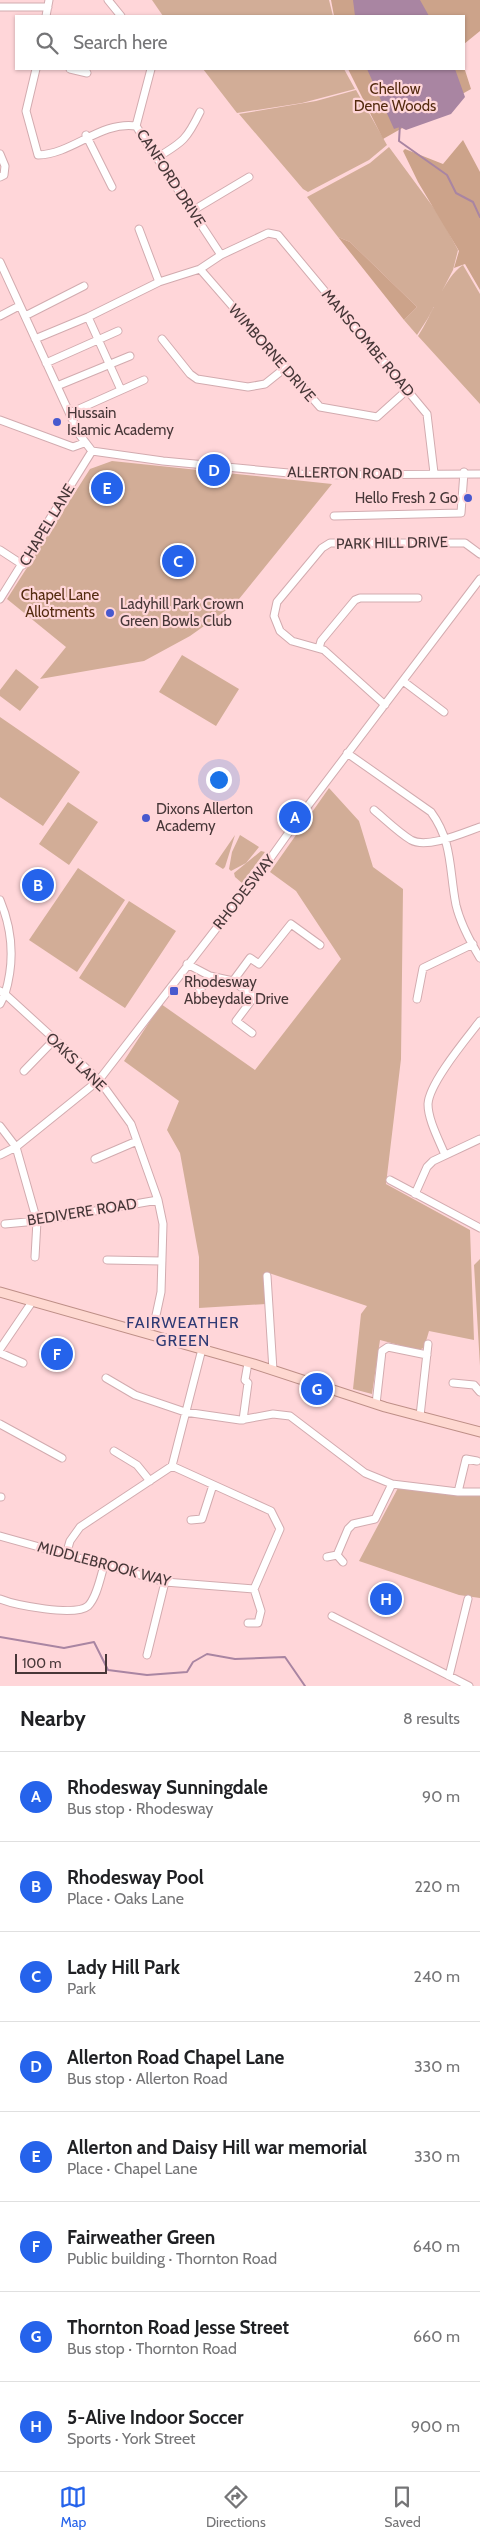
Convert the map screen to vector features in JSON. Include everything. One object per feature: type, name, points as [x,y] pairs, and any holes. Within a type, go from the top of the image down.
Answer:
[{"type":"main road","points":[[0,1292],[202,1349],[376,1404],[480,1432]]},
{"type":"street","points":[[108,0],[120,15]]},
{"type":"street","points":[[0,7],[48,3]]},
{"type":"street","points":[[36,70],[26,111],[38,156],[53,155],[86,136],[122,124],[136,126]]},
{"type":"street","points":[[74,70],[87,73]]},
{"type":"street","name":"CANFORD DRIVE","points":[[151,70],[136,126],[221,255]]},
{"type":"street","points":[[158,157],[182,143],[191,132],[200,112]]},
{"type":"street","points":[[86,136],[112,187]]},
{"type":"street","points":[[0,154],[5,166],[4,175],[0,177]]},
{"type":"street","points":[[192,211],[249,177]]},
{"type":"street","points":[[139,229],[159,282]]},
{"type":"street","name":"MANSCOMBE ROAD","points":[[221,255],[268,233],[278,235],[427,414],[434,473]]},
{"type":"street","points":[[35,339],[88,317],[159,282],[200,269],[221,255]]},
{"type":"street","points":[[0,262],[84,443],[92,451]]},
{"type":"street","name":"WIMBORNE DRIVE","points":[[200,269],[320,407],[376,417],[407,390]]},
{"type":"street","points":[[25,316],[84,286]]},
{"type":"street","points":[[0,316],[19,306]]},
{"type":"street","points":[[88,317],[121,390]]},
{"type":"street","points":[[46,363],[118,331]]},
{"type":"street","points":[[162,339],[190,374],[197,379],[248,388],[265,384],[285,368]]},
{"type":"street","points":[[57,386],[130,356]]},
{"type":"street","points":[[70,413],[144,380]]},
{"type":"street","points":[[0,420],[72,447],[84,443]]},
{"type":"street","name":"ALLERTON ROAD","points":[[92,451],[310,475],[464,472],[480,474]]},
{"type":"street","name":"CHAPEL LANE","points":[[0,599],[23,565],[92,451]]},
{"type":"street","points":[[334,516],[461,513],[464,472]]},
{"type":"street","name":"PARK HILL DRIVE","points":[[385,705],[324,650],[292,641],[280,631],[274,616],[277,602],[322,548],[330,543],[465,542],[480,554]]},
{"type":"street","points":[[0,550],[23,565]]},
{"type":"street","name":"RHODESWAY","points":[[0,1155],[16,1147],[99,1080],[187,964],[248,889],[347,753],[480,579]]},
{"type":"street","points":[[319,648],[321,641],[355,600],[360,598],[418,598]]},
{"type":"street","points":[[403,681],[444,712]]},
{"type":"street","points":[[347,753],[431,812],[447,839],[456,905],[472,944],[480,958]]},
{"type":"street","points":[[374,810],[412,841],[422,844],[447,839],[480,827]]},
{"type":"street","points":[[0,900],[9,924],[12,960],[0,1004]]},
{"type":"street","points":[[0,921],[9,924]]},
{"type":"street","points":[[233,981],[250,958],[260,964],[291,924],[320,945]]},
{"type":"street","points":[[417,999],[423,968],[472,944]]},
{"type":"street","points":[[187,964],[210,976],[233,981],[254,997],[236,1021],[252,1033]]},
{"type":"street","points":[[195,997],[210,976]]},
{"type":"street","name":"OAKS LANE","points":[[3,992],[99,1080],[131,1124],[158,1200],[163,1224],[161,1292],[155,1320]]},
{"type":"street","points":[[446,1155],[430,1115],[430,1096],[450,1061],[480,1021]]},
{"type":"street","points":[[24,1071],[54,1040]]},
{"type":"street","points":[[0,1126],[16,1147],[37,1221],[35,1258]]},
{"type":"street","points":[[416,1194],[427,1168],[446,1155],[480,1139]]},
{"type":"street","points":[[95,1159],[137,1141]]},
{"type":"street","points":[[390,1180],[480,1228]]},
{"type":"street","name":"BEDIVERE ROAD","points":[[5,1224],[37,1221],[158,1200]]},
{"type":"street","points":[[107,1260],[162,1261]]},
{"type":"street","points":[[267,1276],[272,1370]]},
{"type":"street","points":[[0,1349],[32,1302]]},
{"type":"street","points":[[420,1416],[428,1344]]},
{"type":"street","points":[[376,1404],[382,1351],[388,1347],[427,1355]]},
{"type":"street","points":[[66,1555],[70,1541],[80,1527],[172,1466],[202,1349]]},
{"type":"street","points":[[0,1353],[23,1363]]},
{"type":"street","points":[[243,1420],[248,1363]]},
{"type":"street","points":[[106,1378],[135,1395],[185,1412],[243,1420],[274,1414],[290,1416],[365,1474],[392,1484],[458,1492],[480,1492]]},
{"type":"street","points":[[454,1383],[474,1385],[480,1392]]},
{"type":"street","points":[[0,1424],[62,1458]]},
{"type":"street","points":[[114,1451],[137,1465],[150,1481]]},
{"type":"street","points":[[458,1492],[466,1459],[477,1461]]},
{"type":"street","points":[[172,1466],[271,1512],[280,1529],[254,1589],[261,1611],[258,1623],[248,1623]]},
{"type":"street","points":[[337,1555],[348,1529],[354,1524],[375,1519],[392,1484]]},
{"type":"street","points":[[191,1520],[202,1519],[213,1485]]},
{"type":"street","name":"MIDDLEBROOK WAY","points":[[0,1536],[165,1582],[254,1589]]},
{"type":"street","points":[[327,1557],[337,1555]]},
{"type":"street","points":[[337,1555],[343,1562]]},
{"type":"street","points":[[0,1600],[50,1609],[80,1609],[88,1605],[96,1592],[104,1566]]},
{"type":"street","points":[[147,1654],[165,1582]]},
{"type":"street","points":[[449,1676],[468,1599]]},
{"type":"street","points":[[332,1616],[469,1686]]},
{"type":"green space","points":[[152,0],[329,0],[333,15],[162,15]]},
{"type":"green space","points":[[331,0],[480,0],[480,31],[465,43],[465,15],[334,15]]},
{"type":"green space","points":[[204,70],[345,70],[355,89],[302,103],[237,113]]},
{"type":"green space","name":"Chellow Dene Woods","points":[[348,70],[465,70],[471,89],[383,139]]},
{"type":"green space","points":[[356,90],[387,145],[369,160],[308,192],[303,189],[239,114],[316,101]]},
{"type":"green space","points":[[463,140],[480,172],[480,290],[465,264],[454,268],[459,251],[418,182],[403,151],[405,149],[443,164]]},
{"type":"green space","points":[[389,147],[439,215],[458,250],[453,270],[417,335],[404,320],[417,307],[350,242],[338,237],[307,197],[370,163]]},
{"type":"green space","points":[[338,237],[350,242],[417,307],[404,320]]},
{"type":"green space","points":[[463,265],[480,294],[480,404],[418,336],[444,287]]},
{"type":"green space","name":"Chapel Lane Allotments","points":[[112,461],[332,484],[235,604],[190,636],[144,661],[40,679],[66,647],[7,599],[90,469]]},
{"type":"green space","points":[[182,655],[239,689],[216,726],[159,692]]},
{"type":"green space","points":[[16,669],[39,687],[20,711],[0,696],[0,690]]},
{"type":"green space","points":[[0,717],[80,772],[43,826],[0,797]]},
{"type":"green space","points":[[329,788],[359,821],[373,867],[403,889],[401,1059],[386,1184],[470,1230],[474,1340],[429,1331],[424,1348],[418,1350],[380,1340],[372,1394],[353,1389],[361,1314],[367,1306],[266,1272],[266,1304],[199,1308],[199,1257],[180,1153],[167,1130],[179,1101],[124,1061],[161,1004],[255,1070],[341,959],[296,891],[270,872]]},
{"type":"green space","points":[[68,802],[98,822],[69,865],[39,844]]},
{"type":"green space","points":[[235,835],[225,867],[223,869],[215,864]]},
{"type":"green space","points":[[240,835],[259,847],[246,863],[231,871],[229,869],[232,852]]},
{"type":"green space","points":[[261,851],[265,852],[242,883],[235,877],[234,873]]},
{"type":"green space","points":[[78,868],[125,900],[77,972],[29,940]]},
{"type":"green space","points":[[129,901],[176,931],[125,1008],[79,978]]},
{"type":"green space","points":[[480,1259],[480,1366],[474,1265]]},
{"type":"green space","points":[[398,1488],[453,1495],[480,1495],[480,1598],[459,1595],[359,1561]]},
{"type":"shaded area","points":[[353,0],[420,0],[428,15],[355,15]]},
{"type":"shaded area","name":"Chellow Dene Woods","points":[[367,70],[455,70],[465,97],[451,114],[406,130],[400,127],[394,129]]},
{"type":"waterway","points":[[400,124],[399,141],[447,175],[456,193],[473,202],[480,217]]},
{"type":"waterway","points":[[0,1637],[64,1648],[94,1642],[108,1670],[147,1675],[187,1672],[193,1662],[207,1654],[235,1659],[285,1657],[305,1686]]},
{"type":"place","name":"Hussain Islamic Academy","points":[[57,422]]},
{"type":"place","name":"Allerton Road Chapel Lane","points":[[214,470]]},
{"type":"place","name":"Allerton and Daisy Hill war memorial","points":[[107,488]]},
{"type":"place","name":"Hello Fresh 2 Go","points":[[468,498]]},
{"type":"place","name":"Lady Hill Park","points":[[178,561]]},
{"type":"place","name":"Ladyhill Park Crown Green Bowls Club","points":[[110,613]]},
{"type":"place","name":"Rhodesway Sunningdale","points":[[295,817]]},
{"type":"place","name":"Dixons Allerton Academy","points":[[146,818]]},
{"type":"place","name":"Rhodesway Pool","points":[[38,885]]},
{"type":"place","name":"Rhodesway Abbeydale Drive","points":[[174,991]]},
{"type":"place","name":"Fairweather Green","points":[[57,1354]]},
{"type":"place","name":"Thornton Road Jesse Street","points":[[317,1389]]},
{"type":"place","name":"5-Alive Indoor Soccer","points":[[386,1599]]},
{"type":"district","name":"FAIRWEATHER GREEN","points":[[183,1331]]}]
